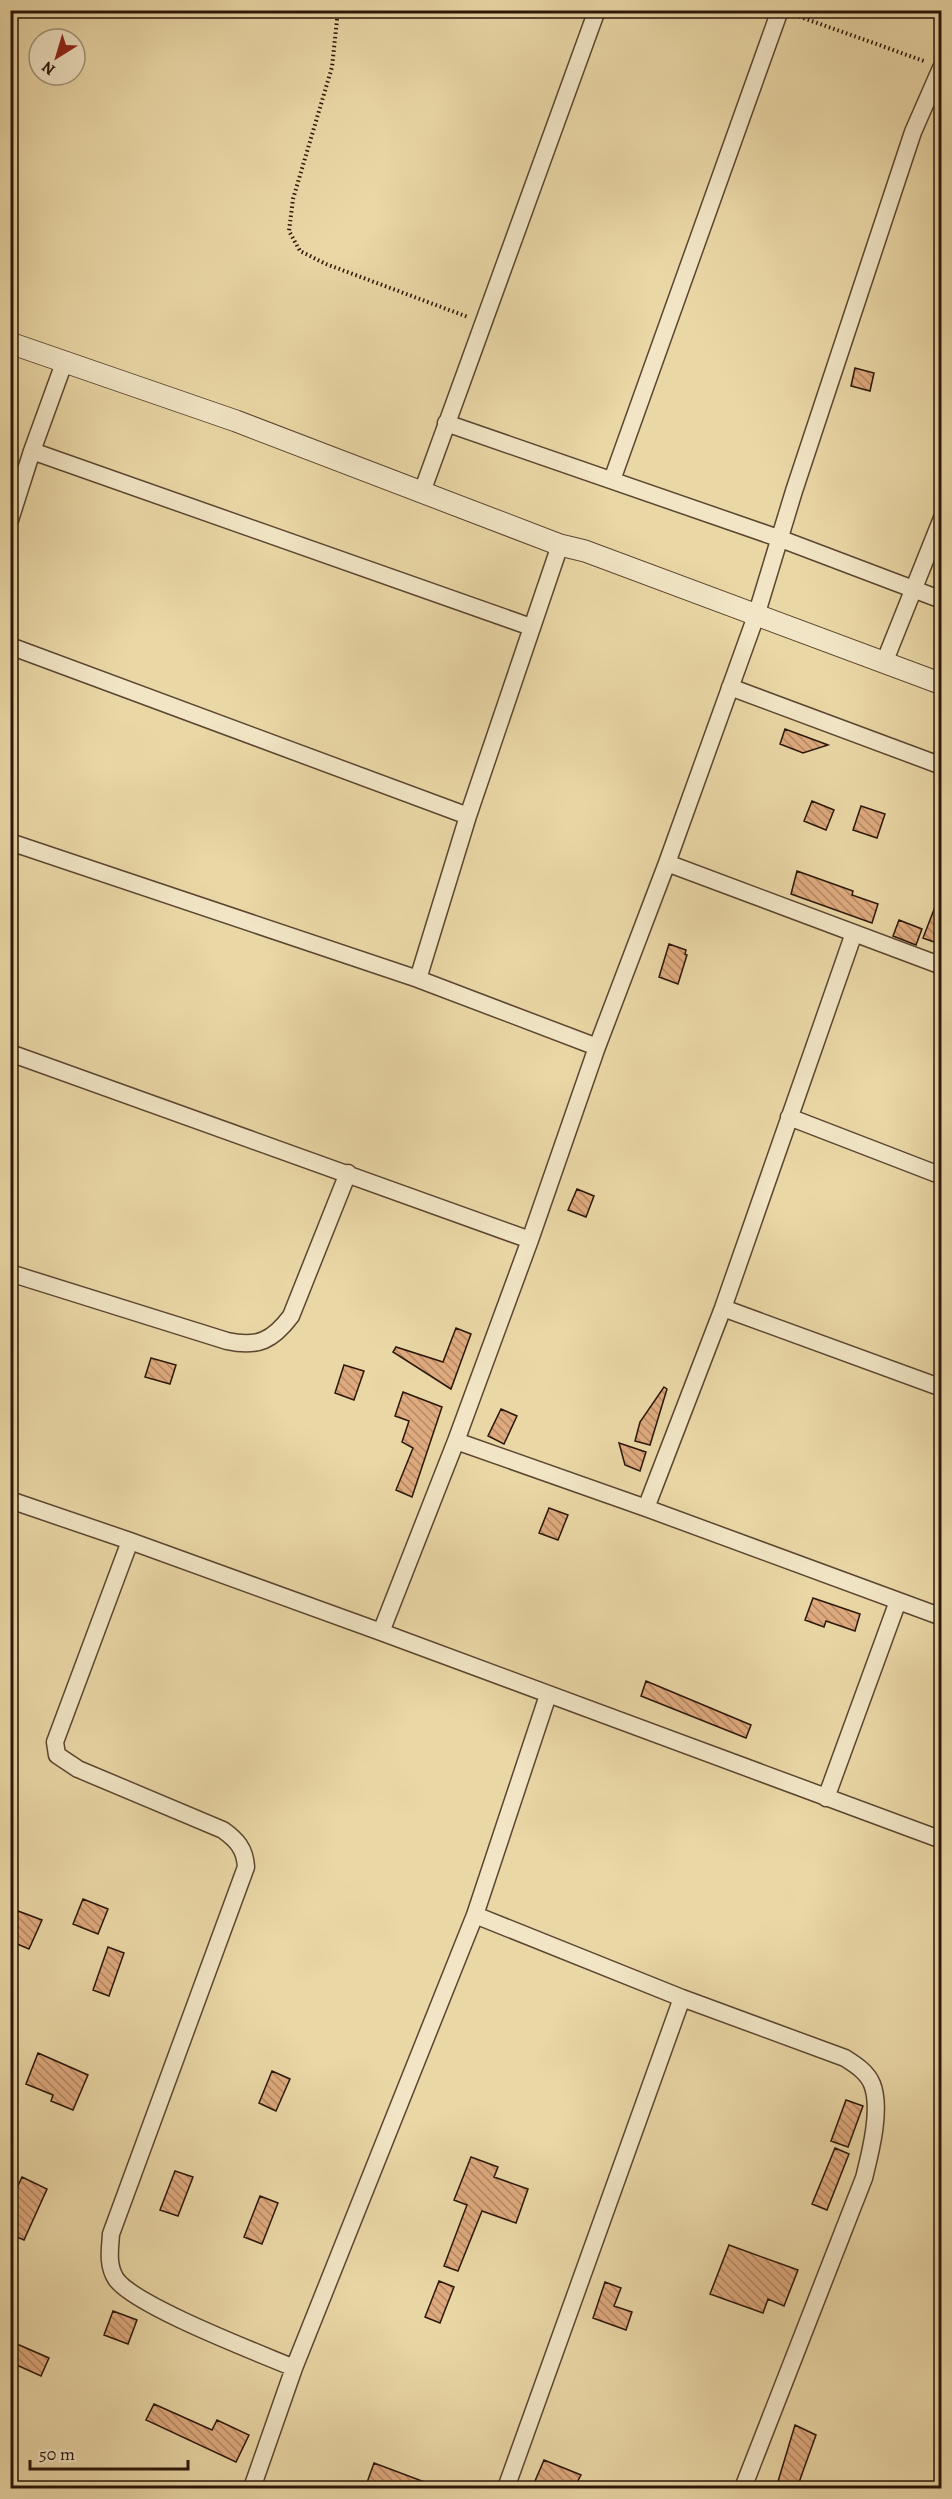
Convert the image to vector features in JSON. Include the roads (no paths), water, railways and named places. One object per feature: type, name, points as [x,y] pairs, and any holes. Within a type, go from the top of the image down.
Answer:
[{"type":"street","points":[[422,492],[597,10]]},
{"type":"street","points":[[612,480],[786,12]]},
{"type":"street","points":[[381,1632],[456,1441],[530,1240],[597,1047],[667,863],[756,616],[794,491],[913,132],[941,68]]},
{"type":"street","points":[[10,343],[236,421],[560,545],[585,551],[942,684]]},
{"type":"street","points":[[10,520],[64,363]]},
{"type":"street","points":[[446,423],[781,539],[942,600]]},
{"type":"street","points":[[32,451],[531,627]]},
{"type":"street","points":[[884,663],[912,588],[942,518]]},
{"type":"street","points":[[418,979],[468,816],[560,545]]},
{"type":"street","points":[[10,646],[468,816]]},
{"type":"street","points":[[730,687],[942,766]]},
{"type":"street","points":[[10,842],[418,979],[597,1047]]},
{"type":"street","points":[[667,863],[942,966]]},
{"type":"street","points":[[646,1508],[723,1308],[855,933]]},
{"type":"street","points":[[10,1053],[530,1240]]},
{"type":"street","points":[[789,1117],[942,1176]]},
{"type":"street","points":[[10,1273],[227,1341],[242,1344],[261,1341],[277,1334],[291,1316],[348,1173]]},
{"type":"street","points":[[723,1308],[942,1388]]},
{"type":"street","points":[[456,1441],[942,1617]]},
{"type":"street","points":[[10,1500],[130,1540],[942,1840]]},
{"type":"street","points":[[130,1540],[55,1742],[57,1755],[78,1769],[223,1830],[236,1839],[245,1854],[246,1867],[111,2234],[109,2259],[116,2279],[136,2295],[164,2311],[294,2368]]},
{"type":"street","points":[[826,1798],[898,1601]]},
{"type":"street","points":[[252,2488],[294,2368],[475,1915],[548,1695]]},
{"type":"street","points":[[475,1915],[682,1998],[845,2058],[866,2074],[873,2085],[875,2103],[872,2142],[864,2178],[743,2488]]},
{"type":"street","points":[[506,2488],[682,1998]]}]
